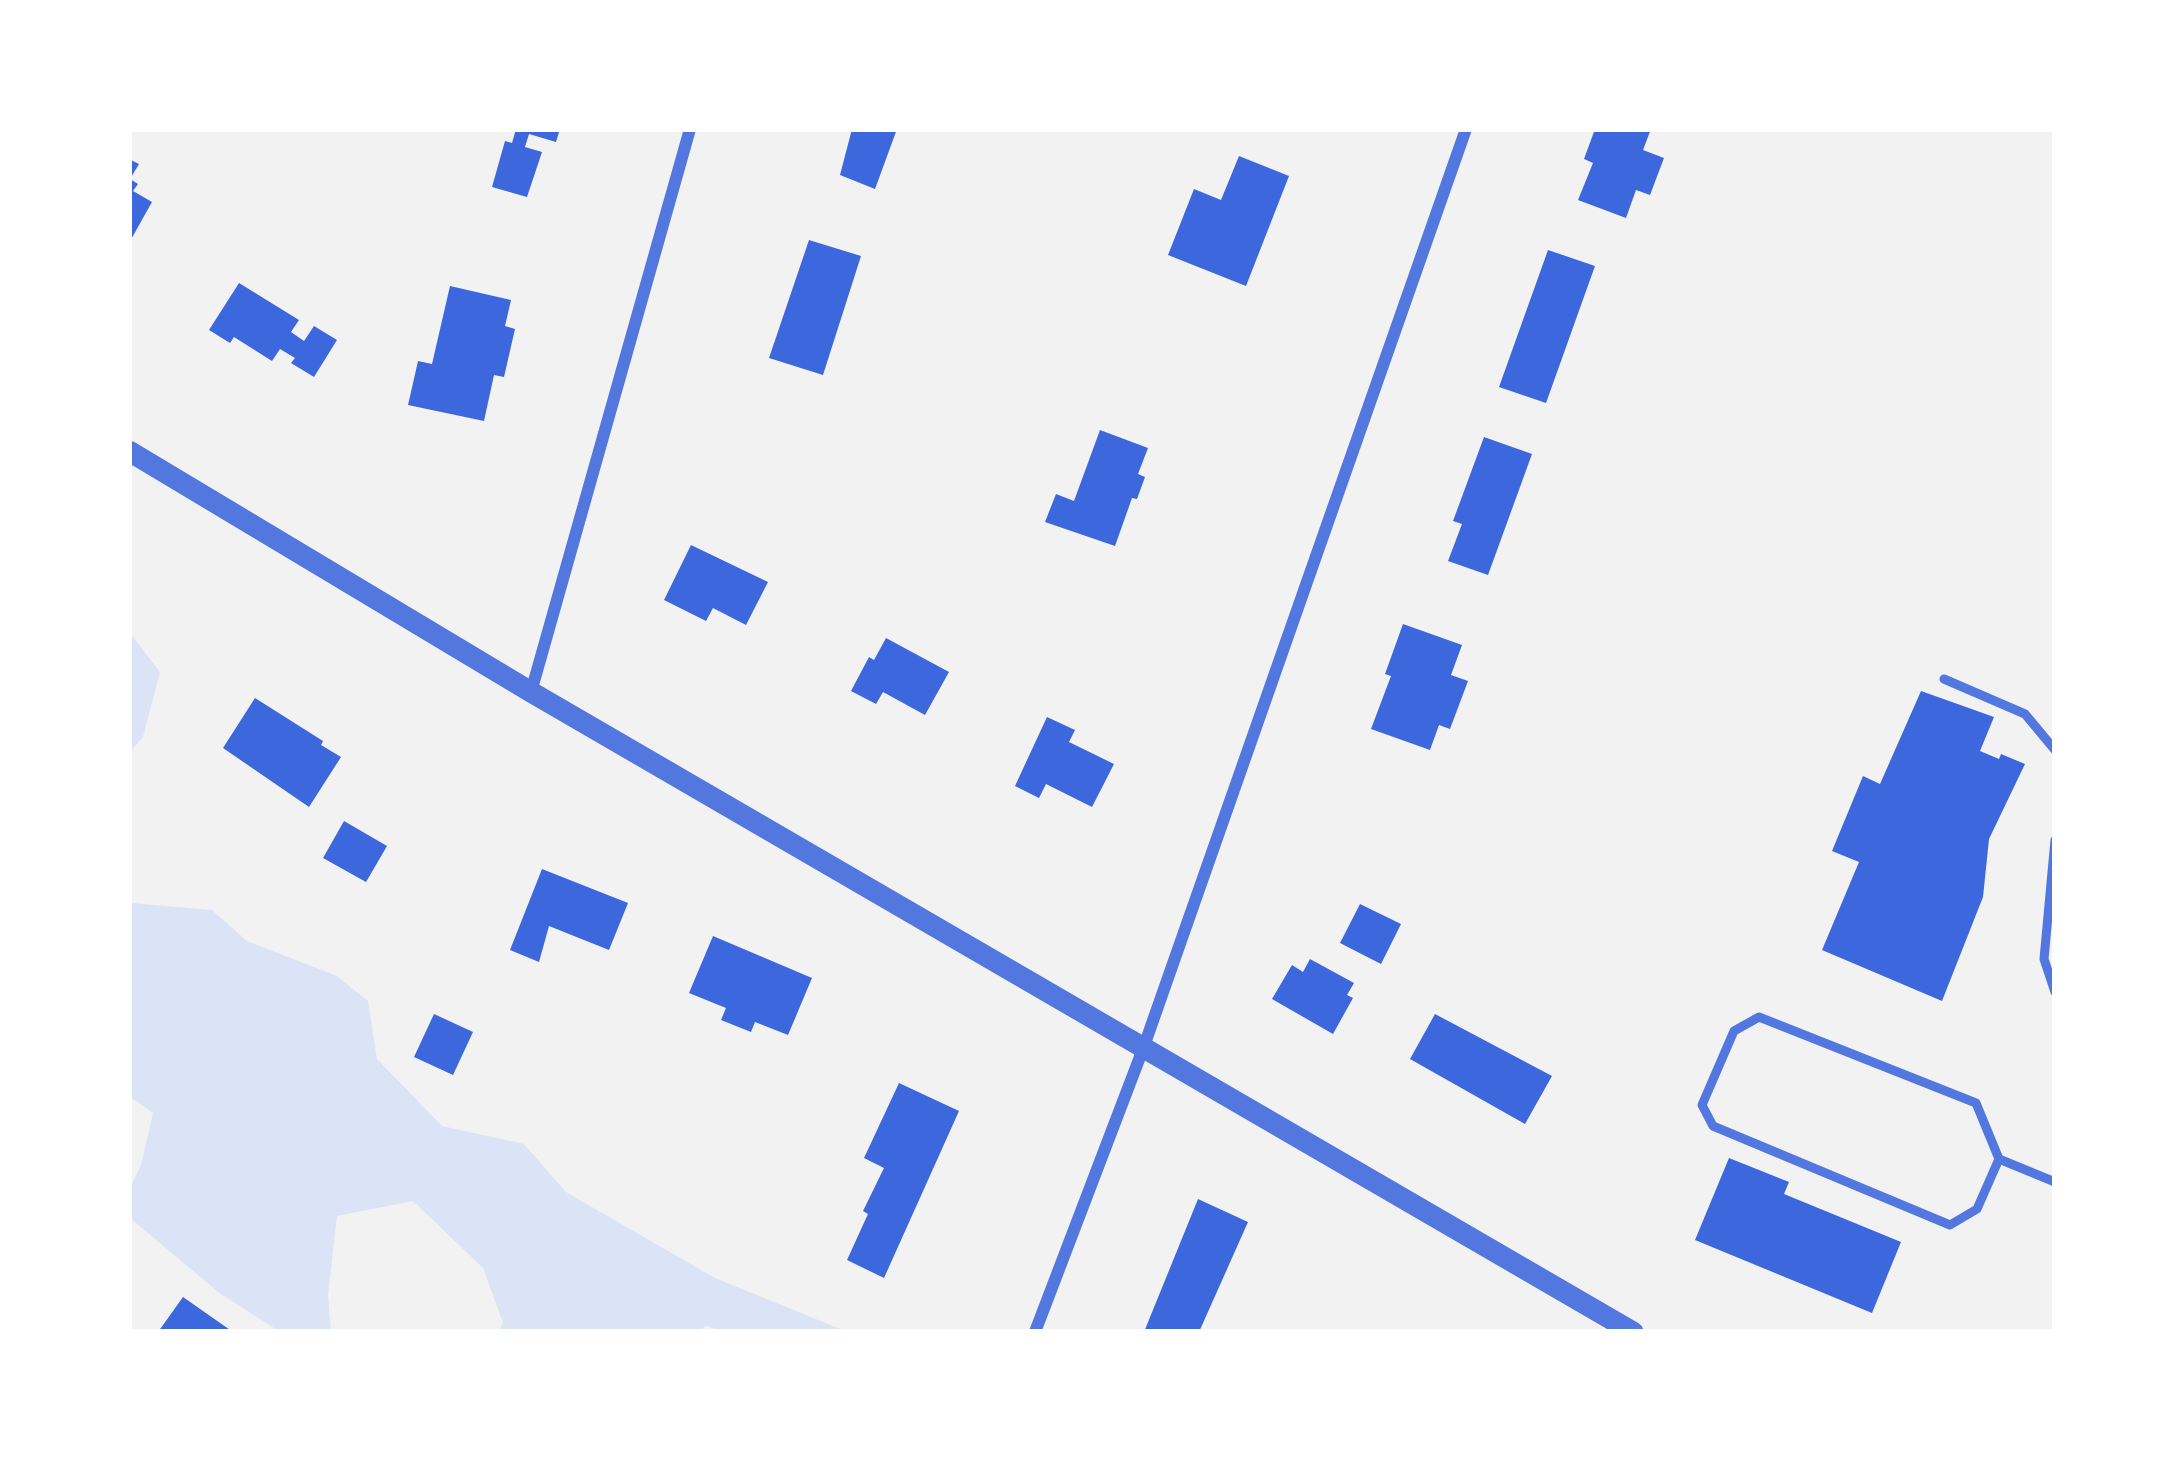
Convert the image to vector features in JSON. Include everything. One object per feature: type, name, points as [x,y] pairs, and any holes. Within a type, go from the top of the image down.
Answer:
[{"type":"street","points":[[531,692],[690,129]]},
{"type":"street","points":[[1035,1332],[1143,1049],[1466,129]]},
{"type":"street","points":[[129,451],[531,692],[1633,1332]]},
{"type":"lane","points":[[1944,679],[2025,714],[2055,750]]},
{"type":"lane","points":[[2055,840],[2044,959],[2055,992]]},
{"type":"lane","points":[[1999,1159],[1977,1209],[1950,1225],[1713,1126],[1702,1105],[1734,1031],[1759,1017],[1976,1103],[1999,1159],[2055,1182]]},
{"type":"shaded area","points":[[129,632],[160,672],[143,737],[129,753]]},
{"type":"shaded area","points":[[129,899],[212,910],[247,941],[337,976],[368,1001],[377,1059],[442,1126],[524,1144],[566,1192],[715,1278],[848,1332],[726,1332],[706,1326],[698,1332],[499,1332],[503,1323],[483,1268],[413,1201],[337,1216],[328,1295],[331,1332],[280,1332],[218,1292],[129,1217],[129,1190],[141,1165],[153,1113],[129,1096]]},
{"type":"building","points":[[516,129],[560,129],[556,142],[529,134],[525,147],[542,152],[527,197],[492,187],[505,141],[512,143]]},
{"type":"building","points":[[852,129],[897,129],[875,189],[840,175]]},
{"type":"building","points":[[1595,129],[1651,129],[1643,150],[1664,158],[1650,195],[1636,190],[1626,218],[1578,200],[1593,163],[1584,159]]},
{"type":"building","points":[[1239,156],[1289,176],[1246,286],[1168,255],[1194,189],[1221,200]]},
{"type":"building","points":[[129,159],[139,164],[130,179],[138,184],[133,191],[152,202],[129,243]]},
{"type":"building","points":[[809,240],[861,256],[823,375],[769,358]]},
{"type":"building","points":[[1548,250],[1595,266],[1546,403],[1499,387]]},
{"type":"building","points":[[239,283],[299,320],[291,332],[304,341],[314,326],[337,340],[314,377],[291,363],[295,358],[280,349],[272,361],[234,337],[230,343],[209,330]]},
{"type":"building","points":[[450,286],[511,300],[505,326],[515,329],[504,377],[494,375],[484,421],[408,405],[418,361],[432,364]]},
{"type":"building","points":[[1100,430],[1148,448],[1138,474],[1145,477],[1115,546],[1045,522],[1056,494],[1074,501]]},
{"type":"building","points":[[1484,437],[1532,454],[1488,575],[1448,561],[1462,524],[1453,521]]},
{"type":"building","points":[[691,545],[768,582],[746,625],[713,608],[706,621],[664,600]]},
{"type":"building","points":[[1403,624],[1462,645],[1451,675],[1468,681],[1450,729],[1439,725],[1430,750],[1371,729],[1391,676],[1385,674]]},
{"type":"building","points":[[886,638],[949,672],[925,715],[883,692],[876,704],[851,691],[869,657],[874,660]]},
{"type":"building","points":[[1921,691],[1994,717],[1980,751],[2025,764],[1989,839],[1983,897],[1942,1001],[1822,950],[1859,862],[1832,851],[1863,776],[1880,784]]},
{"type":"building","points":[[255,698],[341,757],[309,807],[223,748]]},
{"type":"building","points":[[1047,717],[1075,730],[1069,742],[1114,764],[1092,807],[1046,784],[1039,798],[1015,786]]},
{"type":"building","points":[[344,821],[387,846],[366,882],[323,858]]},
{"type":"building","points":[[542,869],[628,903],[609,950],[549,926],[539,962],[510,950]]},
{"type":"building","points":[[1360,904],[1401,924],[1381,964],[1340,943]]},
{"type":"building","points":[[713,936],[812,978],[788,1035],[755,1022],[751,1032],[721,1020],[726,1008],[689,993]]},
{"type":"building","points":[[1310,959],[1354,983],[1347,995],[1353,998],[1333,1034],[1272,999],[1292,965],[1303,972]]},
{"type":"building","points":[[434,1014],[473,1032],[453,1075],[414,1057]]},
{"type":"building","points":[[1435,1014],[1552,1076],[1525,1124],[1410,1059]]},
{"type":"building","points":[[899,1083],[959,1111],[884,1278],[847,1260],[884,1168],[864,1158]]},
{"type":"building","points":[[1729,1158],[1789,1182],[1784,1194],[1901,1242],[1872,1313],[1695,1240]]},
{"type":"building","points":[[1198,1199],[1248,1222],[1199,1332],[1144,1332]]},
{"type":"building","points":[[183,1297],[233,1332],[158,1332]]}]
